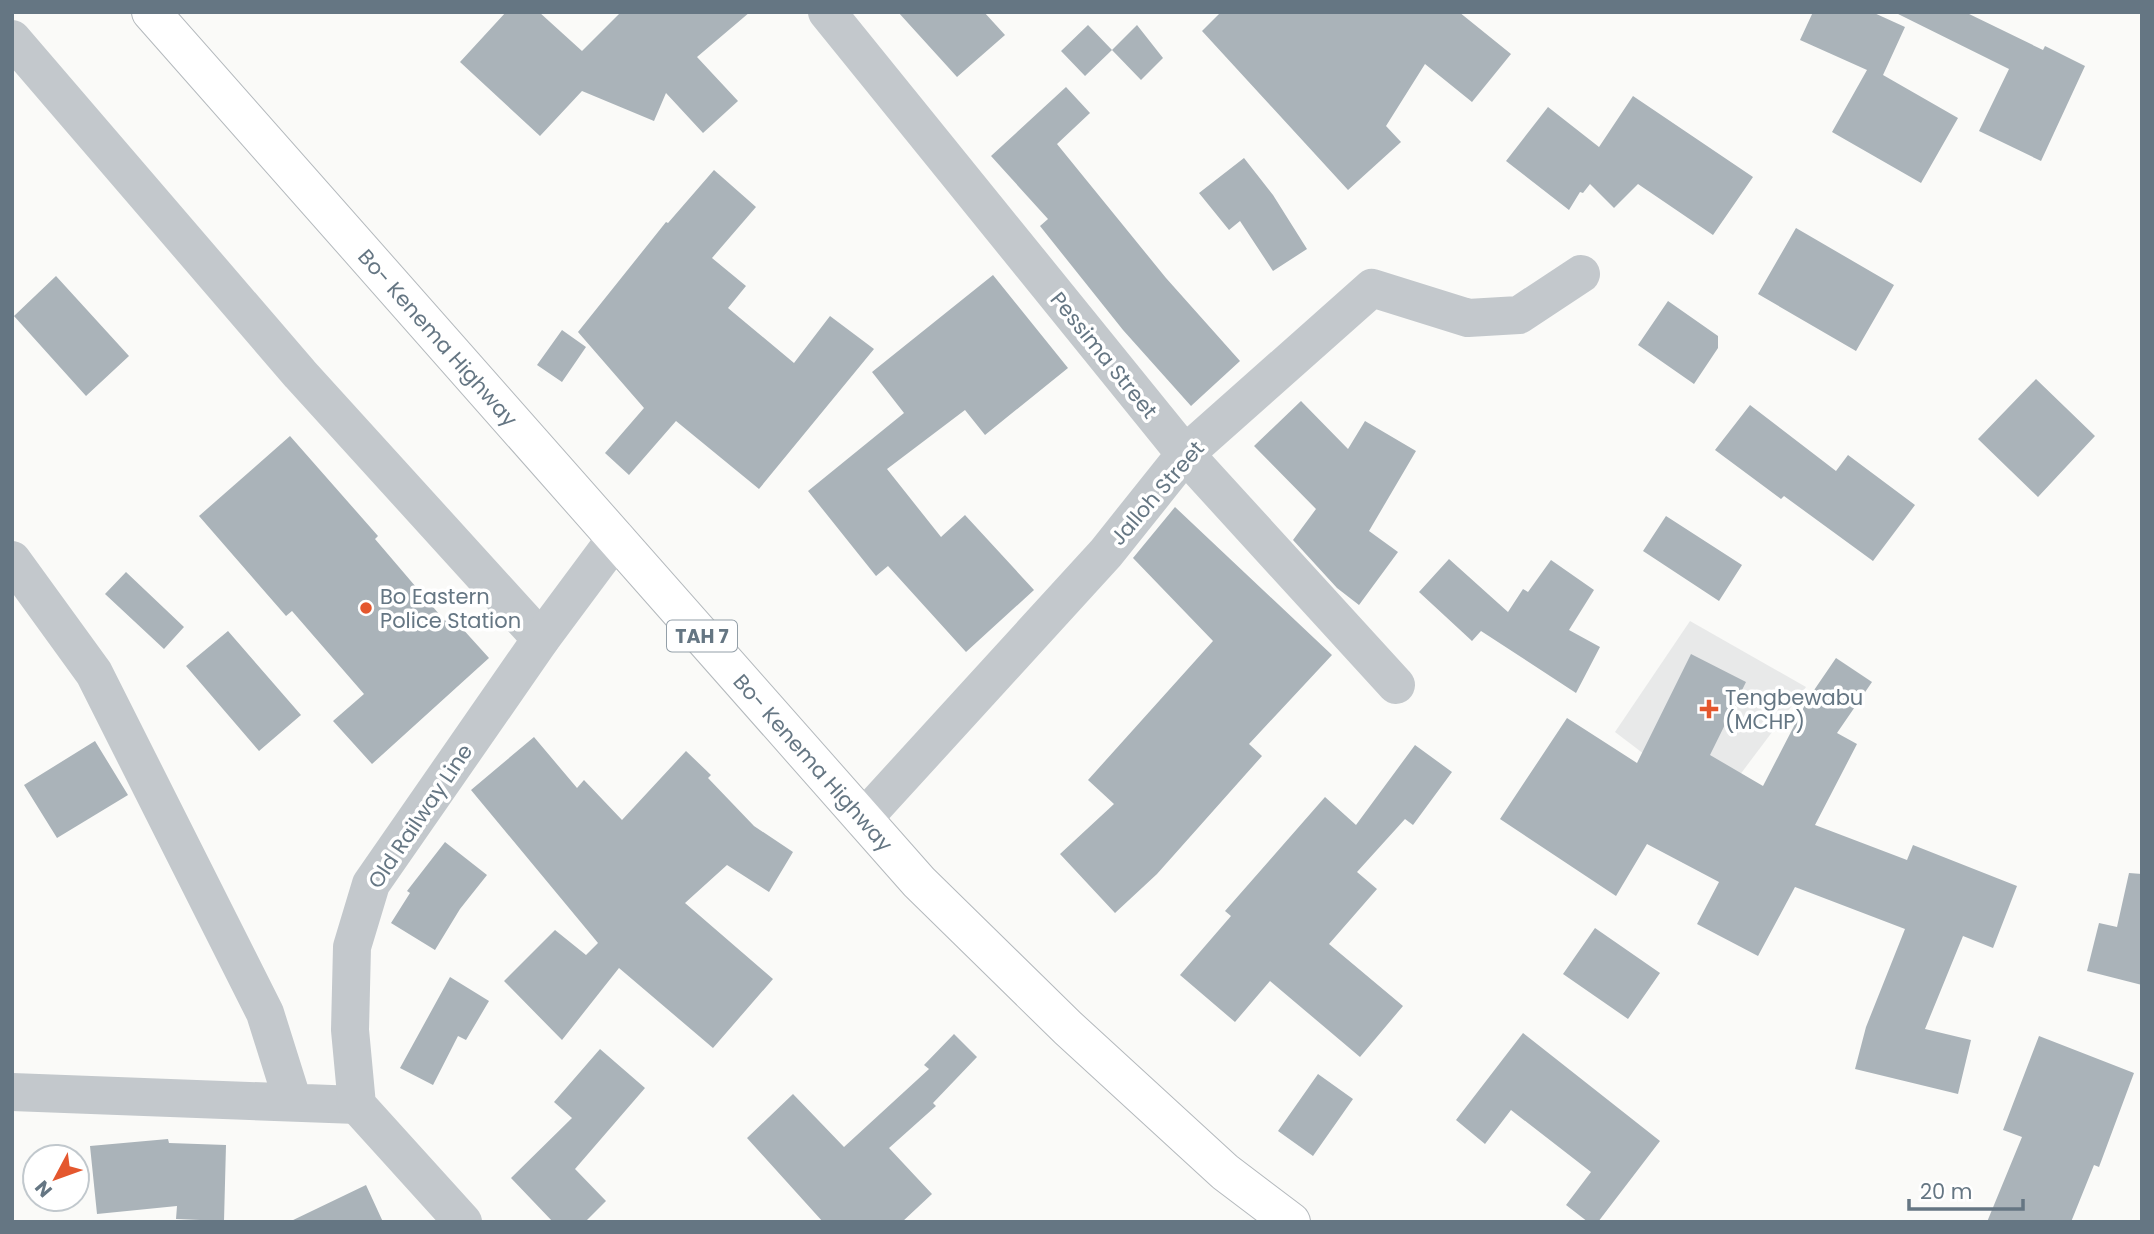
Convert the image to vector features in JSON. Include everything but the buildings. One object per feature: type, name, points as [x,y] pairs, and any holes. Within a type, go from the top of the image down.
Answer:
[{"type":"highway","name":"Bo- Kenema Highway","points":[[151,12],[919,882],[1068,1028],[1225,1172],[1291,1222]]},
{"type":"street","name":"Pessima Street","points":[[835,15],[1185,454],[1396,685]]},
{"type":"street","points":[[12,39],[300,374],[541,639]]},
{"type":"street","name":"Jalloh Street","points":[[863,819],[1106,552],[1185,454],[1372,288],[1468,318],[1519,315],[1580,274]]},
{"type":"street","name":"Old Railway Line","points":[[357,1105],[350,1030],[352,947],[371,884],[541,639],[616,538]]},
{"type":"street","points":[[12,560],[94,673],[265,1013],[293,1102]]},
{"type":"street","points":[[12,1092],[357,1105],[463,1222]]},
{"type":"shaded area","name":"Tengbewabu (MCHP)","points":[[1690,621],[1806,687],[1715,808],[1615,732]]},
{"type":"place","name":"Bo Eastern Police Station","points":[[366,608]]},
{"type":"place","name":"Tengbewabu (MCHP)","points":[[1709,709]]}]
